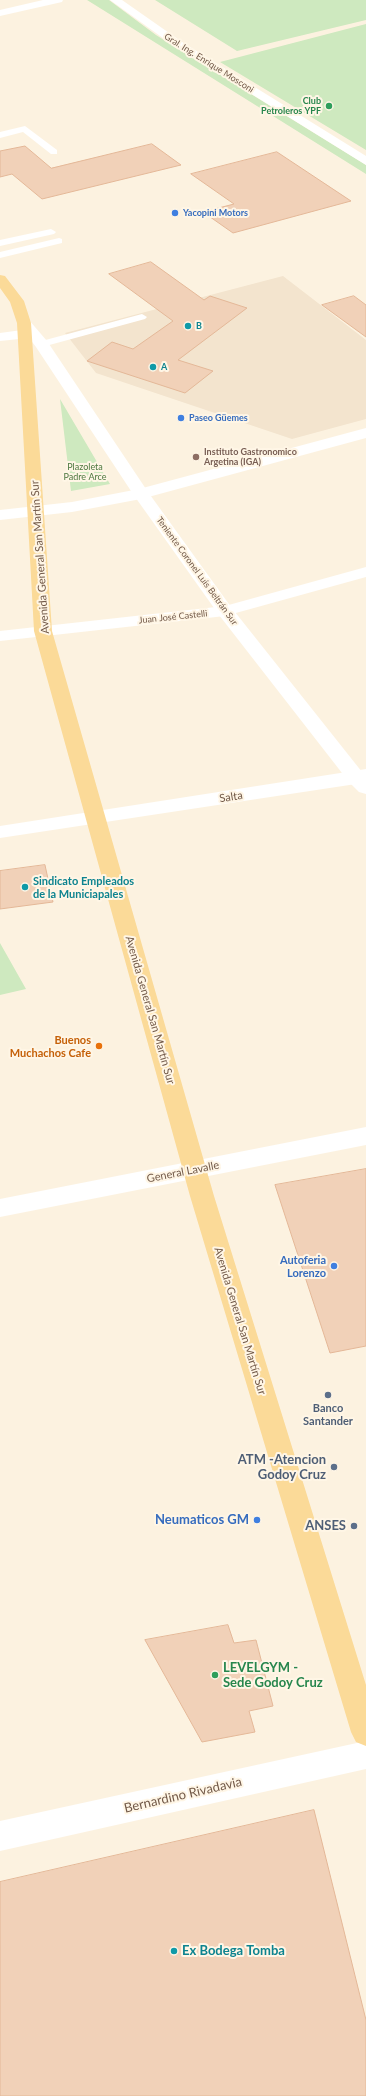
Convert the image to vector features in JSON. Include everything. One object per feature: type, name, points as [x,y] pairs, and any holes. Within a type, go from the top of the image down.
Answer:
[{"type":"main road","name":"Avenida General San Martín Sur","points":[[0,279],[17,301],[31,333],[36,511],[43,631],[195,1170],[366,1732]]},
{"type":"street","points":[[0,3],[15,0]]},
{"type":"street","points":[[0,13],[58,0]]},
{"type":"street","name":"Gral. Ing. Enrique Mosconi","points":[[115,0],[178,44],[366,161]]},
{"type":"street","points":[[0,337],[31,333]]},
{"type":"street","name":"Teniente Coronel Luis Beltrán Sur","points":[[31,333],[141,494],[225,611],[363,780]]},
{"type":"street","points":[[0,515],[72,507],[141,494],[366,433]]},
{"type":"street","name":"Juan José Castelli","points":[[0,636],[225,611],[266,601],[366,572]]},
{"type":"street","name":"Salta","points":[[0,832],[96,817],[363,780]]},
{"type":"street","name":"General Lavalle","points":[[0,1208],[366,1136]]},
{"type":"street","name":"Bernardino Rivadavia","points":[[0,1836],[366,1755]]},
{"type":"lane","points":[[0,135],[25,129],[54,152]]},
{"type":"lane","points":[[0,243],[51,232]]},
{"type":"lane","points":[[0,255],[59,241]]},
{"type":"lane","points":[[31,333],[142,317]]},
{"type":"shaded area","points":[[283,276],[366,340],[366,419],[292,439],[96,373],[65,333]]},
{"type":"green space","points":[[87,0],[109,0],[156,35],[366,165],[366,174]]},
{"type":"green space","points":[[155,0],[366,0],[366,20],[237,51]]},
{"type":"green space","name":"Club Petroleros YPF","points":[[366,24],[366,150],[220,62]]},
{"type":"green space","name":"Plazoleta Padre Arce","points":[[60,399],[110,484],[71,491]]},
{"type":"green space","points":[[0,943],[26,989],[0,995]]},
{"type":"building","points":[[152,144],[181,165],[42,199],[12,174],[0,177],[0,151],[25,146],[51,168]]},
{"type":"building","points":[[277,152],[351,201],[233,233],[203,212],[234,204],[191,174]]},
{"type":"building","points":[[151,262],[204,300],[210,296],[247,308],[178,360],[213,371],[185,393],[87,361],[112,342],[133,349],[173,321],[109,274]]},
{"type":"building","points":[[354,296],[366,305],[366,337],[322,305]]},
{"type":"building","name":"Sindicato Empleados de la Municiapales","points":[[45,865],[53,902],[0,909],[0,871]]},
{"type":"building","name":"Autoferia Lorenzo","points":[[366,1169],[366,1346],[330,1353],[275,1185]]},
{"type":"building","name":"LEVELGYM - Sede Godoy Cruz","points":[[228,1625],[234,1643],[256,1640],[273,1706],[249,1711],[255,1732],[202,1742],[145,1640]]},
{"type":"building","name":"Ex Bodega Tomba","points":[[314,1810],[366,2020],[366,2096],[0,2096],[0,1882]]},
{"type":"place","name":"Club Petroleros YPF","points":[[329,106]]},
{"type":"place","name":"Yacopini Motors","points":[[175,213]]},
{"type":"place","name":"B","points":[[188,326]]},
{"type":"place","name":"A","points":[[153,367]]},
{"type":"place","name":"Paseo Güemes","points":[[181,418]]},
{"type":"place","name":"Instituto Gastronomico Argetina (IGA)","points":[[196,457]]},
{"type":"place","name":"Sindicato Empleados de la Municiapales","points":[[25,887]]},
{"type":"place","name":"Buenos Muchachos Cafe","points":[[99,1046]]},
{"type":"place","name":"Autoferia Lorenzo","points":[[334,1266]]},
{"type":"place","name":"Banco Santander","points":[[328,1395]]},
{"type":"place","name":"ATM -Atencion Godoy Cruz","points":[[334,1467]]},
{"type":"place","name":"Neumaticos GM","points":[[257,1520]]},
{"type":"place","name":"ANSES","points":[[354,1526]]},
{"type":"place","name":"LEVELGYM - Sede Godoy Cruz","points":[[215,1675]]},
{"type":"place","name":"Ex Bodega Tomba","points":[[174,1951]]}]
